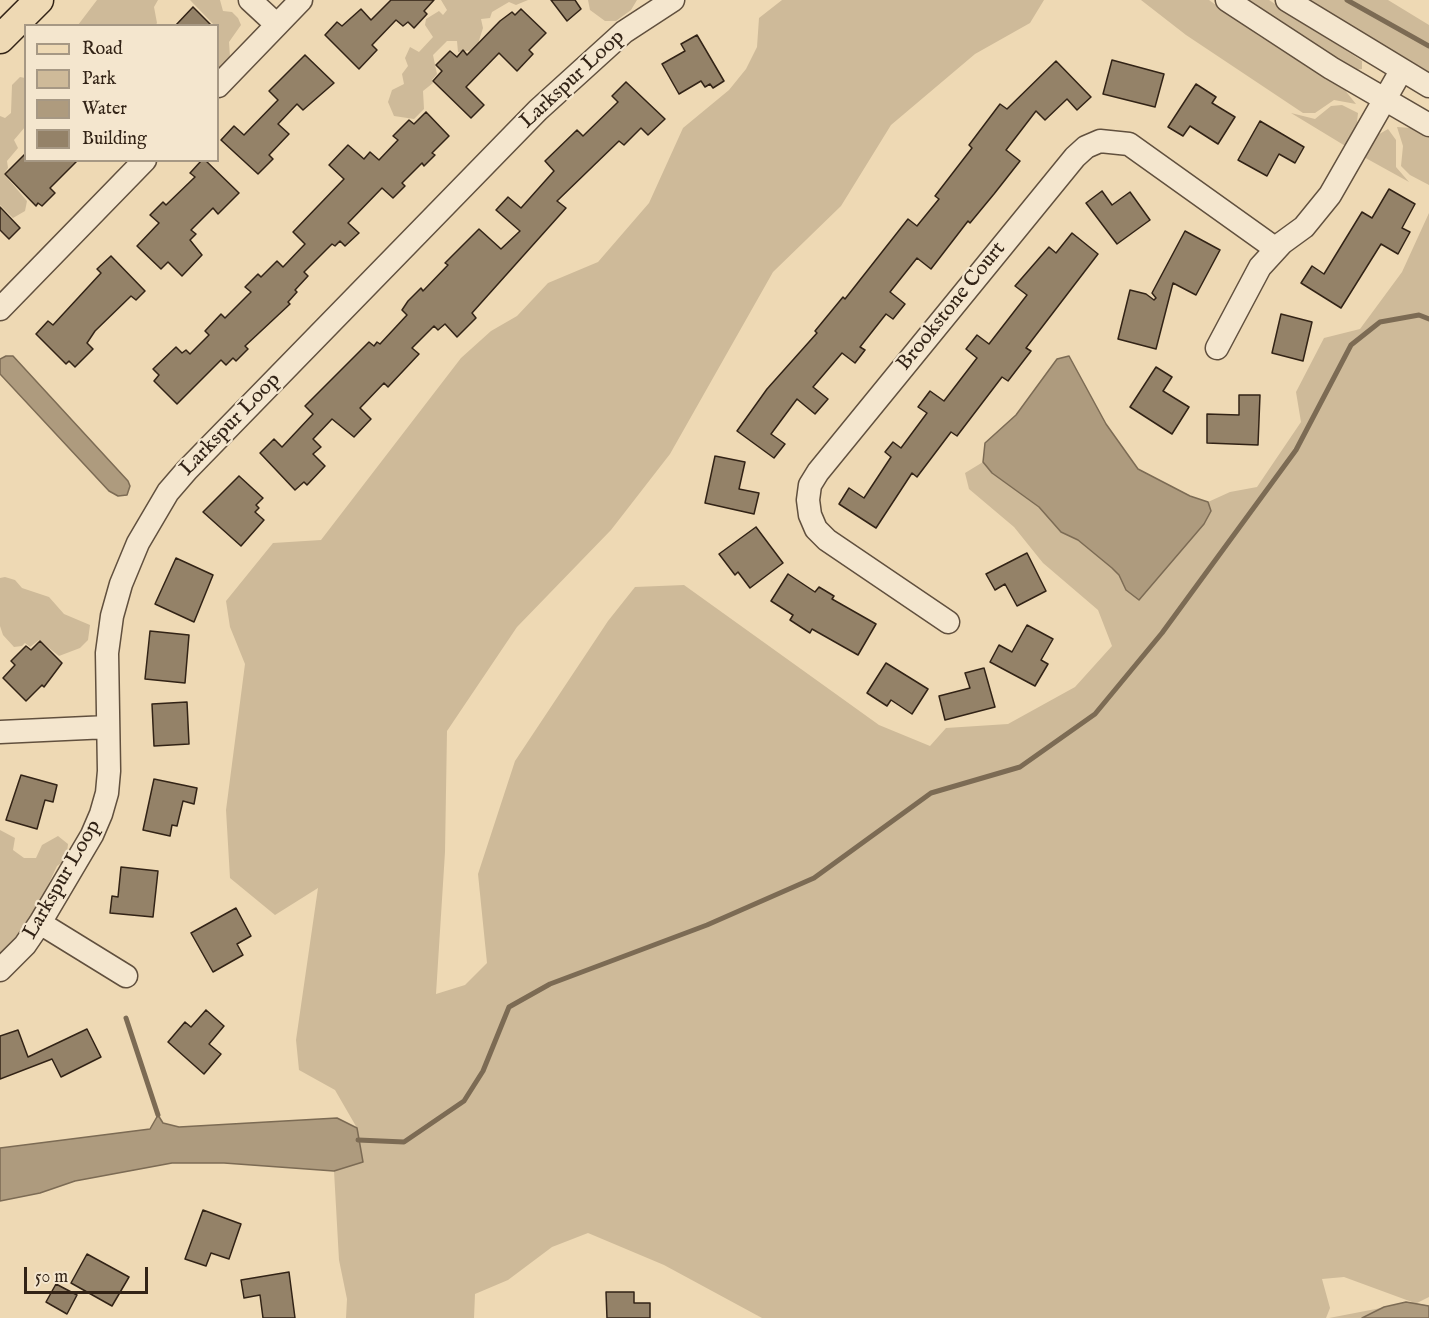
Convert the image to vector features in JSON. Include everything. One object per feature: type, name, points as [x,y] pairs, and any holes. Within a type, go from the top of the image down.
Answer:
[{"type":"main road","points":[[0,39],[39,0]]},
{"type":"street","points":[[250,0],[277,25]]},
{"type":"street","points":[[219,85],[301,0]]},
{"type":"street","name":"Larkspur Loop","points":[[0,970],[25,945],[40,923],[92,835],[101,814],[108,782],[107,653],[112,616],[121,584],[138,543],[168,492],[235,419],[538,110],[624,32],[673,0]]},
{"type":"street","points":[[1227,0],[1321,62],[1429,125]]},
{"type":"street","points":[[1287,0],[1429,86]]},
{"type":"street","points":[[1216,348],[1248,285],[1276,249],[1318,212],[1401,71]]},
{"type":"street","name":"Brookstone Court","points":[[948,622],[827,540],[816,529],[810,515],[808,500],[810,485],[825,463],[1075,157],[1086,147],[1100,141],[1129,144],[1276,249]]},
{"type":"street","points":[[0,309],[143,162]]},
{"type":"street","points":[[0,732],[108,727]]},
{"type":"street","points":[[40,923],[126,976]]},
{"type":"green space","points":[[97,0],[158,0],[154,7],[156,24],[79,24]]},
{"type":"green space","points":[[190,0],[220,0],[223,11],[232,12],[241,25],[229,42],[230,57],[219,70],[219,24],[213,24]]},
{"type":"green space","points":[[441,0],[528,0],[516,5],[509,2],[492,12],[490,18],[481,19],[483,28],[476,50],[458,52],[457,41],[447,41],[433,55],[437,74],[432,80],[433,83],[423,91],[424,109],[414,119],[394,116],[388,102],[392,90],[404,84],[402,74],[408,66],[405,58],[410,47],[419,52],[433,37],[425,25],[426,19],[439,11],[443,15],[447,10]]},
{"type":"green space","points":[[588,0],[637,0],[631,10],[616,21],[605,21],[590,10]]},
{"type":"green space","points":[[782,0],[1044,0],[1030,23],[975,54],[891,125],[841,206],[773,272],[670,454],[611,530],[517,627],[447,731],[445,852],[436,994],[465,985],[487,963],[478,874],[515,761],[608,621],[635,587],[684,585],[879,725],[930,746],[946,728],[1008,724],[1075,687],[1112,646],[1098,610],[1043,563],[1014,527],[969,489],[965,473],[983,462],[992,473],[1039,507],[1061,532],[1078,540],[1112,568],[1119,575],[1126,590],[1211,511],[1208,502],[1230,492],[1257,487],[1301,422],[1296,392],[1324,338],[1360,329],[1402,272],[1429,213],[1429,1297],[1417,1303],[1429,1306],[1429,1318],[1329,1318],[1412,1302],[1344,1277],[1322,1279],[1330,1308],[1326,1318],[762,1318],[664,1265],[588,1233],[552,1247],[508,1280],[475,1294],[474,1318],[346,1318],[347,1299],[339,1260],[334,1171],[363,1162],[357,1128],[335,1090],[299,1070],[296,1040],[318,888],[275,915],[230,878],[226,810],[245,664],[230,627],[226,601],[273,543],[321,540],[461,358],[491,331],[517,316],[548,283],[598,262],[649,203],[683,128],[729,90],[746,69],[757,47],[759,18]]},
{"type":"green space","points":[[1141,0],[1209,0],[1259,36],[1344,89],[1356,104],[1334,100],[1315,113],[1303,113],[1186,35]]},
{"type":"green space","points":[[1248,0],[1269,0],[1362,61],[1362,69],[1355,70]]},
{"type":"green space","points":[[1309,0],[1388,0],[1429,25],[1429,72]]},
{"type":"green space","points":[[20,77],[24,78],[24,128],[14,140],[18,148],[7,161],[8,168],[4,174],[27,201],[25,211],[13,218],[0,205],[0,116],[5,118],[11,113],[12,85]]},
{"type":"green space","points":[[1342,105],[1358,113],[1356,131],[1347,147],[1291,113],[1315,119],[1331,106]]},
{"type":"green space","points":[[1397,127],[1411,128],[1429,137],[1429,185],[1410,175],[1401,166],[1403,146]]},
{"type":"green space","points":[[1388,129],[1396,140],[1396,167],[1409,182],[1362,156],[1376,136]]},
{"type":"green space","points":[[0,578],[15,580],[22,588],[49,597],[64,614],[90,625],[88,640],[80,648],[59,656],[39,640],[30,647],[25,643],[14,647],[3,635],[0,626]]},
{"type":"green space","points":[[0,830],[15,838],[13,850],[24,858],[36,858],[42,845],[58,836],[68,844],[66,860],[57,866],[34,915],[10,950],[0,957]]},
{"type":"water","points":[[13,356],[128,481],[130,486],[127,495],[118,496],[109,491],[0,374],[0,359]]},
{"type":"water","points":[[1069,356],[1106,424],[1138,469],[1190,496],[1208,502],[1211,511],[1204,524],[1139,600],[1126,590],[1119,575],[1112,568],[1078,540],[1061,532],[1039,507],[992,473],[983,462],[985,443],[1016,415],[1057,359]]},
{"type":"water","points":[[158,1115],[163,1123],[179,1127],[337,1118],[357,1128],[363,1162],[334,1171],[224,1163],[172,1163],[75,1181],[40,1193],[0,1201],[0,1148],[150,1129]]},
{"type":"water","points":[[1406,1302],[1429,1306],[1429,1318],[1362,1318],[1384,1307]]},
{"type":"building","points":[[391,0],[434,0],[424,11],[427,14],[414,28],[408,22],[403,26],[396,20],[372,45],[377,50],[359,69],[325,35],[337,22],[342,26],[361,9],[371,20]]},
{"type":"building","points":[[551,0],[575,0],[581,9],[567,21]]},
{"type":"building","points":[[193,7],[210,24],[177,24]]},
{"type":"building","points":[[521,9],[546,33],[529,50],[533,54],[517,71],[499,53],[466,87],[484,105],[471,118],[433,81],[442,71],[436,65],[450,51],[457,57],[463,50],[467,55],[500,21],[512,12],[515,15]]},
{"type":"building","points":[[697,35],[724,81],[713,88],[710,84],[705,87],[701,81],[679,94],[662,64],[685,51],[681,44]]},
{"type":"building","points":[[305,55],[334,83],[303,110],[297,104],[278,124],[289,134],[269,155],[273,159],[258,174],[221,140],[234,126],[244,135],[278,100],[269,91]]},
{"type":"building","points":[[1112,60],[1164,74],[1155,107],[1103,94]]},
{"type":"building","points":[[1056,61],[1091,97],[1077,110],[1067,99],[1045,120],[1036,111],[1006,150],[1020,161],[970,223],[968,221],[931,269],[917,258],[890,292],[905,304],[893,319],[886,314],[860,347],[865,350],[855,363],[842,353],[813,387],[828,399],[815,414],[797,399],[771,434],[785,444],[774,458],[737,431],[767,389],[817,333],[815,331],[843,297],[845,299],[908,219],[917,226],[939,199],[935,196],[972,148],[969,145],[1000,104],[1007,109]]},
{"type":"building","points":[[626,82],[665,119],[648,135],[641,128],[624,145],[619,141],[557,201],[566,208],[472,313],[476,318],[457,337],[445,324],[438,330],[434,326],[412,348],[419,354],[388,387],[384,383],[360,408],[371,419],[354,437],[332,419],[313,439],[321,447],[313,454],[325,466],[307,485],[304,482],[295,490],[260,453],[274,439],[282,447],[313,414],[305,406],[369,342],[374,346],[377,342],[380,344],[407,315],[402,310],[408,301],[421,288],[423,291],[448,265],[445,263],[479,229],[501,249],[520,231],[496,210],[508,197],[521,208],[554,171],[545,161],[577,130],[583,136],[618,102],[612,96]]},
{"type":"building","points":[[1196,84],[1216,97],[1212,103],[1235,117],[1218,144],[1190,126],[1183,136],[1168,127]]},
{"type":"building","points":[[426,112],[449,136],[432,153],[435,155],[424,166],[422,163],[402,183],[405,186],[393,198],[382,188],[348,223],[359,233],[345,246],[340,241],[335,246],[332,244],[304,272],[308,276],[295,290],[297,292],[288,302],[290,304],[245,346],[248,349],[236,361],[233,358],[226,365],[221,360],[177,404],[154,381],[159,375],[153,369],[176,347],[182,353],[186,350],[190,354],[209,335],[205,331],[221,314],[225,318],[251,292],[245,287],[258,274],[261,277],[277,261],[283,267],[305,244],[293,232],[344,179],[329,165],[348,145],[364,159],[370,152],[379,160],[398,140],[393,136],[409,120],[414,124]]},
{"type":"building","points":[[1260,121],[1304,147],[1295,163],[1279,154],[1267,176],[1238,160]]},
{"type":"building","points":[[24,155],[24,162],[76,162],[50,188],[55,193],[42,206],[38,203],[36,206],[5,174]]},
{"type":"building","points":[[200,162],[207,162],[239,193],[218,214],[213,208],[191,230],[196,234],[190,240],[202,255],[182,276],[168,262],[161,269],[137,246],[159,223],[150,215],[163,202],[166,205],[195,177],[190,173]]},
{"type":"building","points":[[1389,189],[1415,204],[1402,228],[1410,232],[1398,254],[1381,244],[1341,308],[1301,283],[1312,266],[1324,274],[1362,212],[1372,218]]},
{"type":"building","points":[[1102,191],[1112,205],[1130,192],[1150,220],[1117,244],[1086,203]]},
{"type":"building","points":[[0,207],[20,228],[9,239],[0,230]]},
{"type":"building","points":[[1185,231],[1220,250],[1196,295],[1173,283],[1156,349],[1118,339],[1130,290],[1146,294],[1154,300],[1156,298],[1152,293]]},
{"type":"building","points":[[1072,233],[1098,254],[1026,348],[1031,351],[1008,381],[1002,377],[957,436],[951,432],[917,477],[912,473],[876,528],[839,504],[849,488],[864,498],[891,457],[885,452],[893,442],[901,448],[927,413],[918,407],[930,391],[944,401],[977,358],[966,349],[977,335],[989,344],[1027,295],[1015,286],[1049,247],[1056,253]]},
{"type":"building","points":[[111,256],[145,291],[136,300],[131,296],[95,331],[87,343],[93,349],[75,367],[69,361],[66,364],[36,334],[48,321],[53,325],[101,273],[97,269]]},
{"type":"building","points":[[1281,314],[1312,322],[1303,361],[1272,353]]},
{"type":"building","points":[[1156,367],[1172,377],[1163,391],[1189,407],[1172,434],[1130,407]]},
{"type":"building","points":[[1239,395],[1260,395],[1258,445],[1207,443],[1207,414],[1239,415]]},
{"type":"building","points":[[715,456],[745,462],[739,489],[759,493],[754,514],[705,503]]},
{"type":"building","points":[[239,476],[263,498],[256,505],[259,508],[255,512],[264,520],[241,546],[203,512]]},
{"type":"building","points":[[756,527],[783,563],[750,588],[738,572],[735,575],[719,554]]},
{"type":"building","points":[[1027,553],[1046,591],[1017,606],[1005,584],[995,590],[986,574]]},
{"type":"building","points":[[176,558],[213,575],[194,622],[155,604]]},
{"type":"building","points":[[788,574],[815,592],[819,587],[834,596],[832,599],[876,624],[858,655],[812,629],[810,633],[790,620],[793,615],[771,601]]},
{"type":"building","points":[[1027,625],[1053,639],[1041,660],[1048,664],[1035,686],[990,662],[999,645],[1012,652]]},
{"type":"building","points":[[150,631],[189,635],[185,683],[145,679]]},
{"type":"building","points":[[40,641],[62,663],[44,687],[42,685],[26,701],[3,678],[15,665],[11,661],[26,646],[31,650]]},
{"type":"building","points":[[886,663],[928,689],[912,714],[891,700],[887,706],[867,693]]},
{"type":"building","points":[[984,668],[995,707],[945,720],[939,696],[970,688],[965,673]]},
{"type":"building","points":[[187,702],[189,744],[154,746],[152,704]]},
{"type":"building","points":[[21,775],[57,785],[53,802],[45,800],[37,829],[6,820]]},
{"type":"building","points":[[154,779],[197,788],[194,804],[183,801],[177,826],[172,825],[170,836],[143,830]]},
{"type":"building","points":[[121,867],[158,871],[153,917],[110,913],[112,896],[118,897]]},
{"type":"building","points":[[236,908],[251,936],[237,944],[243,955],[213,972],[191,933]]},
{"type":"building","points":[[206,1010],[224,1026],[209,1044],[221,1054],[204,1074],[168,1042],[185,1022],[191,1027]]},
{"type":"building","points":[[87,1029],[101,1057],[61,1077],[52,1059],[0,1079],[0,1036],[18,1030],[28,1057]]},
{"type":"building","points":[[203,1210],[241,1224],[229,1259],[211,1253],[206,1266],[185,1259]]},
{"type":"building","points":[[87,1254],[129,1277],[112,1306],[71,1283]]},
{"type":"building","points":[[289,1272],[295,1318],[263,1318],[260,1295],[244,1298],[241,1280]]},
{"type":"building","points":[[56,1284],[77,1295],[67,1314],[46,1302]]},
{"type":"building","points":[[606,1292],[634,1292],[634,1303],[650,1303],[650,1318],[607,1318]]},
{"type":"waterway","points":[[1347,0],[1429,46]]},
{"type":"waterway","points":[[358,1140],[404,1142],[464,1101],[483,1071],[509,1007],[550,984],[707,925],[814,878],[931,793],[1020,767],[1095,714],[1162,633],[1296,450],[1351,345],[1380,322],[1419,315],[1429,319]]},
{"type":"waterway","points":[[126,1018],[158,1115]]}]
